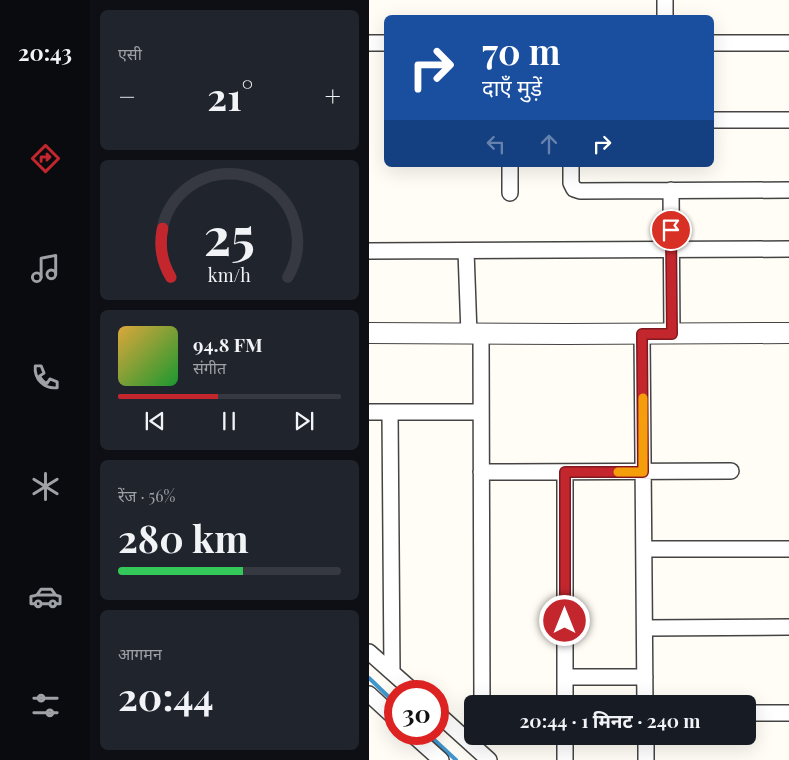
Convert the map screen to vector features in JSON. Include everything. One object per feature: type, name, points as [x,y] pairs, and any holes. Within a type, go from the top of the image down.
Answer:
[{"type":"street","points":[[665,0],[665,15]]},
{"type":"street","points":[[369,43],[384,43]]},
{"type":"street","points":[[714,43],[789,43]]},
{"type":"street","points":[[714,120],[789,120]]},
{"type":"street","points":[[510,167],[510,193]]},
{"type":"street","points":[[571,167],[571,183],[574,189],[580,191],[789,190]]},
{"type":"street","points":[[671,190],[672,334]]},
{"type":"street","points":[[369,251],[789,249]]},
{"type":"street","points":[[467,251],[481,412],[483,695]]},
{"type":"street","points":[[369,333],[789,333]]},
{"type":"street","points":[[642,334],[645,695]]},
{"type":"street","points":[[369,412],[481,412]]},
{"type":"street","points":[[391,412],[392,672]]},
{"type":"street","points":[[481,472],[731,471]]},
{"type":"street","points":[[565,472],[565,695]]},
{"type":"street","points":[[644,549],[789,549]]},
{"type":"street","points":[[645,628],[789,627]]},
{"type":"street","points":[[369,652],[401,680]]},
{"type":"street","points":[[566,677],[645,677]]},
{"type":"street","points":[[369,694],[384,708]]},
{"type":"street","points":[[756,713],[789,713]]},
{"type":"street","points":[[449,724],[486,757]]},
{"type":"street","points":[[424,745],[441,760]]},
{"type":"street","points":[[565,745],[565,760]]},
{"type":"street","points":[[645,745],[646,760]]},
{"type":"waterway","points":[[369,678],[384,692]]},
{"type":"waterway","points":[[440,745],[456,760]]},
{"type":"slow traffic","points":[[618,472],[643,472],[643,398]]},
{"type":"route","points":[[565,621],[565,472],[643,472],[642,334],[672,334],[671,230]]}]
